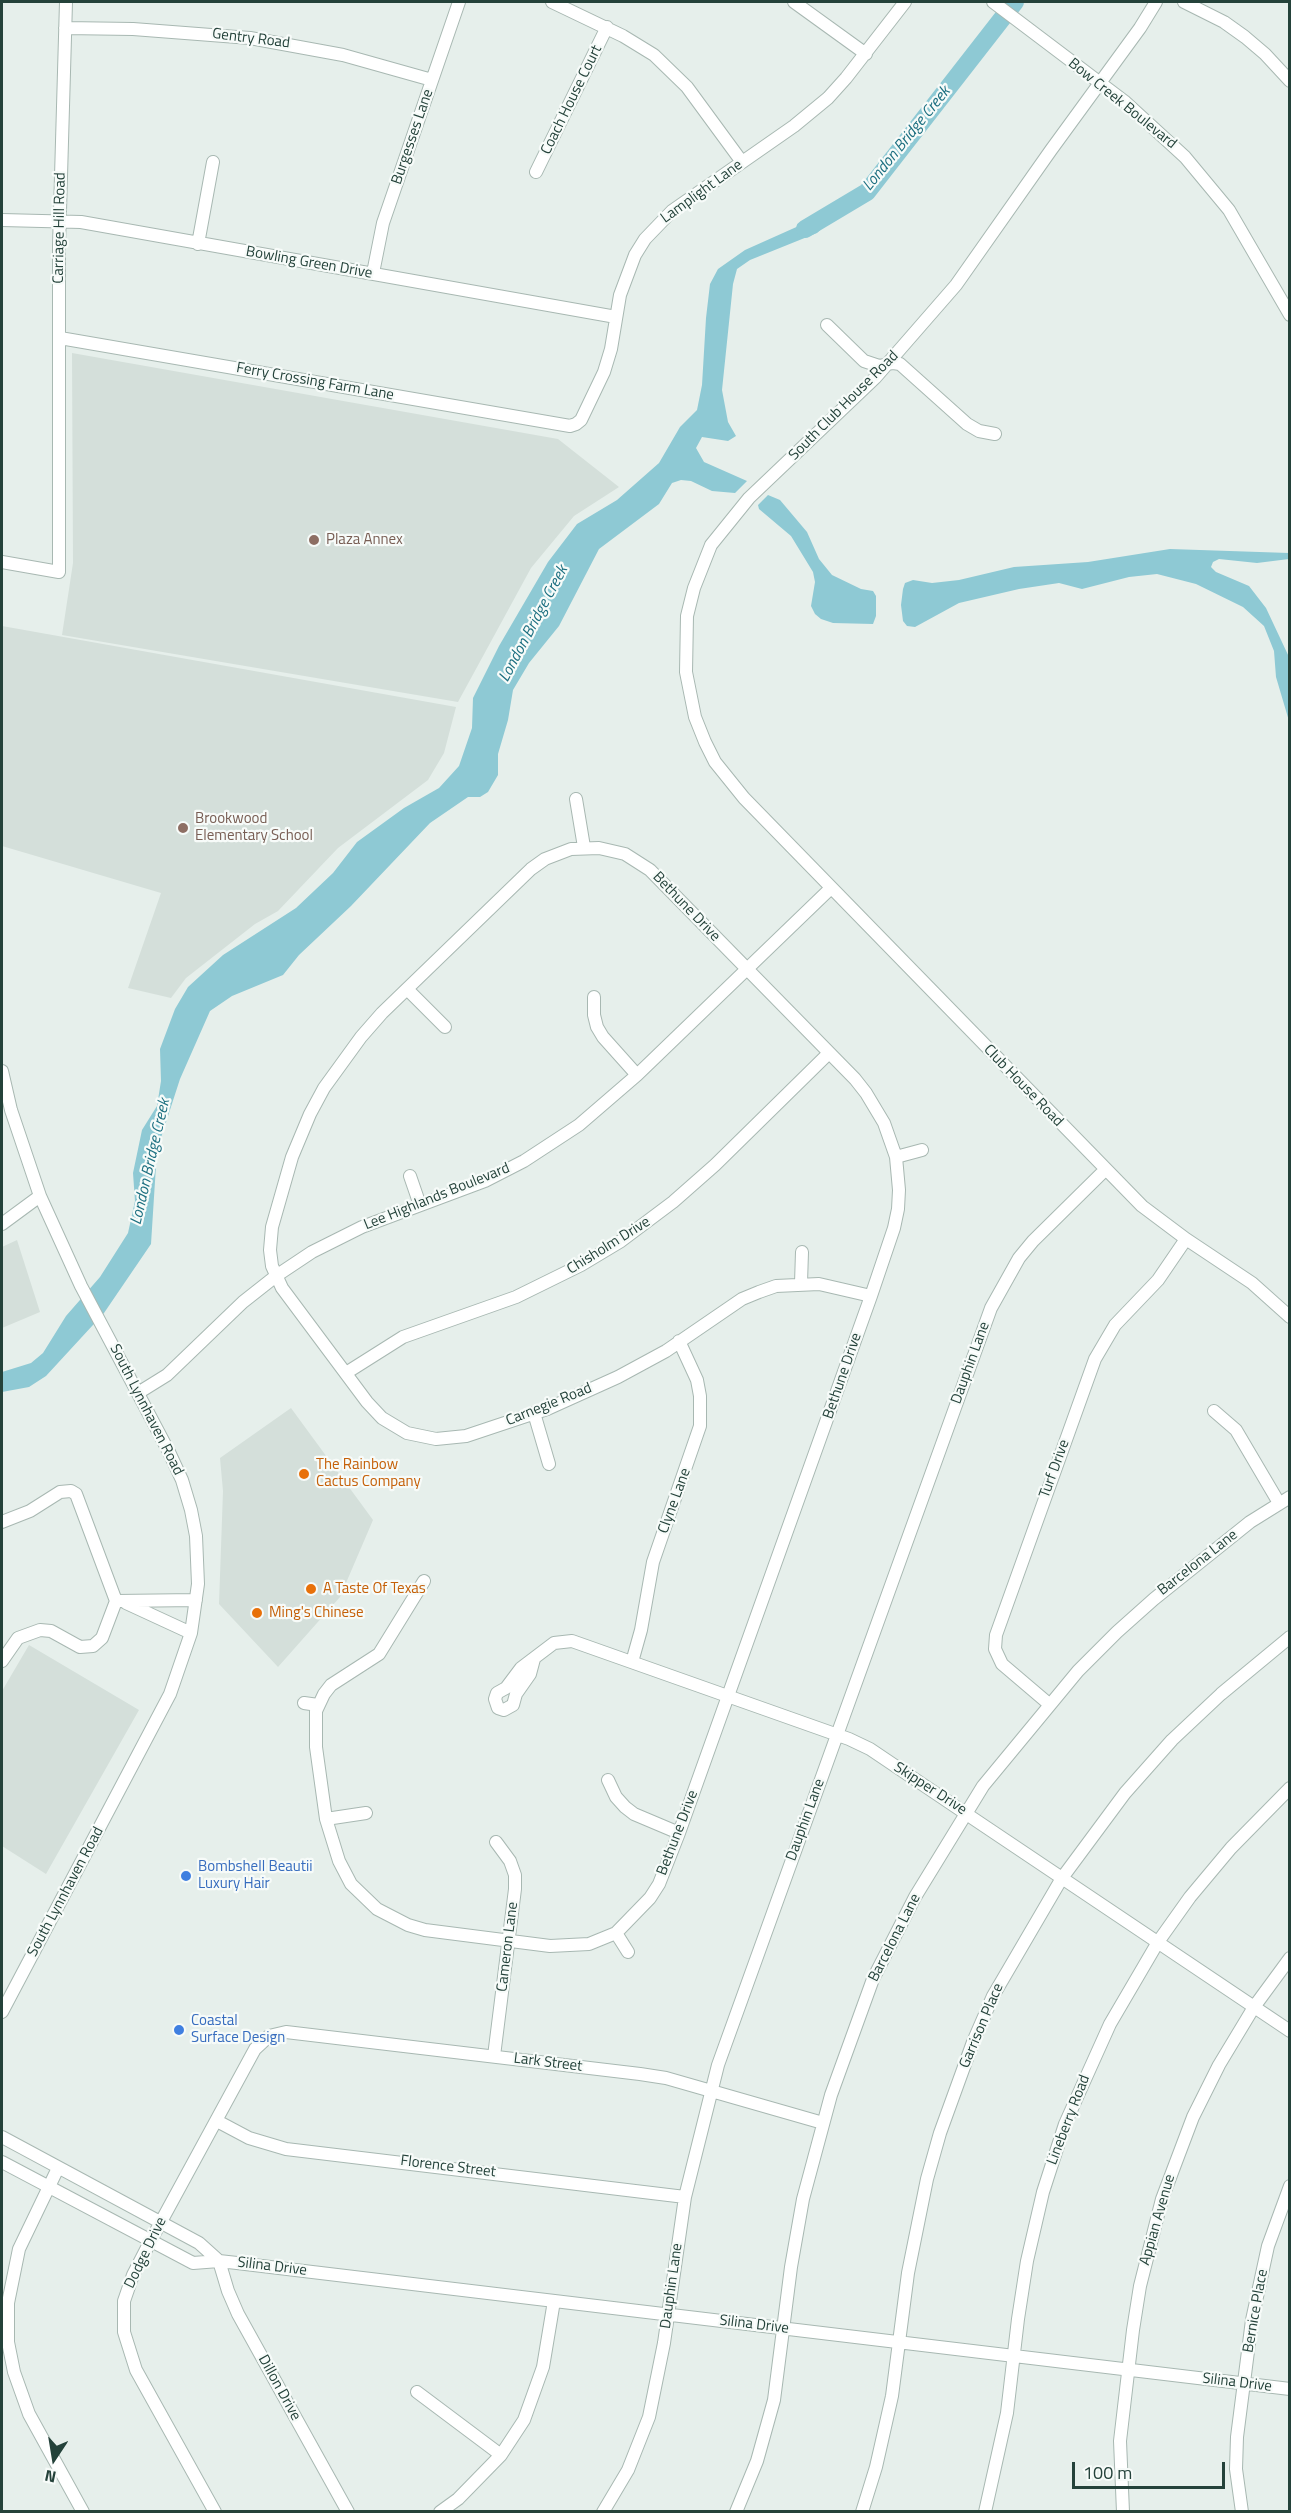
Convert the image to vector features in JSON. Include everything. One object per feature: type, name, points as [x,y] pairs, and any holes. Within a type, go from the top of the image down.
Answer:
[{"type":"street","name":"Carriage Hill Road","points":[[2,562],[59,572],[59,220],[66,2]]},
{"type":"street","name":"Burgesses Lane","points":[[373,273],[383,222],[459,2]]},
{"type":"street","points":[[552,2],[635,42],[671,70],[712,118],[742,162]]},
{"type":"street","points":[[794,2],[866,54]]},
{"type":"street","name":"Lamplight Lane","points":[[570,426],[581,420],[595,394],[610,349],[627,272],[645,239],[672,211],[821,104],[866,54],[905,2]]},
{"type":"street","name":"Bow Creek Boulevard","points":[[993,2],[1156,128],[1208,183],[1229,210],[1290,315]]},
{"type":"street","name":"South Club House Road","points":[[776,832],[726,777],[705,742],[695,717],[686,672],[687,616],[711,545],[729,520],[766,480],[888,364],[956,285],[1140,28],[1156,2]]},
{"type":"street","points":[[1184,2],[1224,22],[1245,37],[1265,54],[1290,81]]},
{"type":"street","name":"Coach House Court","points":[[536,172],[607,27]]},
{"type":"street","name":"Gentry Road","points":[[65,28],[133,29],[250,38],[343,55],[432,80]]},
{"type":"street","points":[[198,244],[213,162]]},
{"type":"street","name":"Bowling Green Drive","points":[[2,220],[81,222],[616,317]]},
{"type":"street","points":[[827,326],[864,361],[879,366],[900,364],[967,424],[979,431],[995,434]]},
{"type":"street","name":"Ferry Crossing Farm Lane","points":[[60,338],[570,426]]},
{"type":"street","points":[[576,799],[584,847]]},
{"type":"street","name":"Club House Road","points":[[776,832],[1142,1206],[1186,1239],[1252,1283],[1290,1317]]},
{"type":"street","name":"Bethune Drive","points":[[276,1276],[270,1250],[274,1219],[292,1157],[310,1114],[345,1057],[382,1013],[531,869],[557,853],[584,847],[625,854],[650,870],[855,1079],[875,1107],[896,1157],[899,1190],[894,1228],[679,1833],[659,1884],[650,1898],[616,1933],[589,1944],[572,1946],[509,1942],[426,1930],[392,1918],[377,1909],[351,1884],[339,1862],[326,1819],[315,1747],[318,1705]]},
{"type":"street","name":"Lee Highlands Boulevard","points":[[138,1393],[167,1376],[221,1322],[276,1276],[339,1238],[485,1180],[541,1151],[586,1120],[637,1075],[831,888]]},
{"type":"street","points":[[407,989],[445,1028]]},
{"type":"street","points":[[594,997],[594,1016],[603,1037],[637,1075]]},
{"type":"street","name":"Chisholm Drive","points":[[345,1373],[403,1337],[516,1297],[581,1265],[621,1241],[673,1202],[715,1165],[829,1053]]},
{"type":"street","name":"South Lynnhaven Road","points":[[2,1071],[7,1111],[40,1196],[81,1286],[169,1452],[191,1510],[198,1557],[196,1600],[191,1633],[170,1694],[2,2012]]},
{"type":"street","points":[[896,1157],[922,1150]]},
{"type":"street","name":"Dauphin Lane","points":[[603,2511],[627,2470],[649,2417],[668,2315],[685,2197],[711,2091],[763,1937],[999,1291],[1033,1241],[1105,1170]]},
{"type":"street","points":[[410,1176],[420,1205]]},
{"type":"street","points":[[2,1224],[40,1196]]},
{"type":"street","name":"Turf Drive","points":[[1048,1704],[1002,1664],[995,1649],[996,1635],[1095,1359],[1114,1325],[1158,1280],[1186,1239]]},
{"type":"street","points":[[801,1283],[802,1252]]},
{"type":"street","name":"Carnegie Road","points":[[276,1276],[282,1288],[345,1373],[382,1418],[400,1430],[421,1437],[451,1439],[534,1413],[618,1377],[679,1341],[742,1299],[776,1286],[801,1283],[832,1286],[871,1296]]},
{"type":"street","name":"Clyne Lane","points":[[632,1662],[641,1630],[652,1562],[700,1426],[700,1396],[697,1380],[679,1341]]},
{"type":"street","points":[[1214,1411],[1236,1430],[1284,1500]]},
{"type":"street","points":[[534,1413],[549,1464]]},
{"type":"street","points":[[2,1522],[30,1511],[65,1490],[76,1494],[119,1601],[191,1633]]},
{"type":"street","name":"Barcelona Lane","points":[[736,2511],[757,2461],[774,2400],[791,2267],[803,2199],[822,2123],[846,2048],[882,1961],[915,1897],[983,1786],[1048,1704],[1117,1632],[1154,1599],[1198,1562],[1284,1500]]},
{"type":"street","points":[[304,1702],[318,1705],[331,1685],[379,1654],[424,1581]]},
{"type":"street","points":[[119,1601],[196,1600]]},
{"type":"street","points":[[2,1661],[18,1638],[40,1630],[51,1631],[80,1647],[93,1646],[102,1638],[119,1601]]},
{"type":"street","name":"Garrison Place","points":[[862,2511],[885,2432],[892,2396],[919,2215],[940,2133],[973,2042],[993,1996],[1062,1878],[1125,1793],[1172,1740],[1221,1694],[1290,1637]]},
{"type":"street","name":"Skipper Drive","points":[[534,1659],[548,1646],[563,1640],[572,1641],[837,1734],[870,1749],[1290,2031]]},
{"type":"street","points":[[608,1780],[616,1797],[634,1814],[679,1833]]},
{"type":"street","name":"Lineberry Road","points":[[985,2511],[1007,2414],[1027,2261],[1052,2161],[1065,2124],[1098,2049],[1158,1942],[1223,1857],[1290,1788]]},
{"type":"street","points":[[326,1819],[366,1813]]},
{"type":"street","name":"Cameron Lane","points":[[494,2056],[515,1889],[510,1861],[496,1842]]},
{"type":"street","points":[[616,1933],[628,1952]]},
{"type":"street","name":"Appian Avenue","points":[[1123,2511],[1119,2440],[1140,2286],[1153,2232],[1176,2158],[1219,2065],[1254,2007],[1290,1958]]},
{"type":"street","name":"Lark Street","points":[[269,2037],[286,2032],[640,2074],[711,2091],[822,2123]]},
{"type":"street","name":"Dodge Drive","points":[[215,2511],[136,2370],[124,2332],[124,2301],[128,2286],[150,2242],[255,2049],[269,2037]]},
{"type":"street","name":"Florence Street","points":[[217,2121],[249,2138],[286,2149],[685,2197]]},
{"type":"street","name":"Silina Drive","points":[[2,2137],[199,2243],[219,2261]]},
{"type":"street","name":"Silina Drive","points":[[2,2162],[193,2263],[219,2261],[1290,2389]]},
{"type":"street","points":[[58,2168],[28,2228],[13,2272],[8,2303],[8,2342],[14,2372],[29,2415],[83,2511]]},
{"type":"street","name":"Bernice Place","points":[[1242,2511],[1236,2469],[1237,2437],[1244,2383],[1259,2282],[1268,2246],[1290,2186]]},
{"type":"street","name":"Dillon Drive","points":[[219,2261],[238,2314],[348,2511]]},
{"type":"street","points":[[440,2511],[458,2499],[501,2456],[524,2420],[543,2367],[554,2301]]},
{"type":"street","points":[[417,2392],[501,2456]]},
{"type":"shaded area","name":"Plaza Annex","points":[[72,353],[558,439],[619,487],[574,516],[531,568],[458,702],[62,635],[73,563]]},
{"type":"shaded area","name":"Brookwood Elementary School","points":[[2,626],[456,707],[444,753],[428,780],[338,848],[278,911],[255,924],[186,978],[171,998],[128,988],[161,893],[2,846]]},
{"type":"shaded area","points":[[17,1240],[40,1312],[2,1328],[2,1247]]},
{"type":"shaded area","points":[[291,1408],[373,1520],[340,1597],[278,1667],[219,1604],[223,1491],[220,1458]]},
{"type":"shaded area","points":[[29,1645],[139,1710],[46,1874],[2,1846],[2,1691]]},
{"type":"water","points":[[821,216],[830,217],[827,224],[817,233],[750,260],[737,269],[733,284],[722,390],[728,422],[736,436],[728,441],[702,437],[696,448],[704,462],[747,481],[735,493],[712,491],[691,481],[681,480],[672,483],[659,504],[599,549],[559,626],[529,663],[513,690],[508,720],[498,754],[498,775],[488,792],[480,797],[468,797],[430,823],[351,906],[299,955],[283,975],[232,996],[210,1011],[180,1079],[157,1150],[151,1244],[104,1313],[46,1376],[29,1387],[2,1392],[2,1372],[31,1363],[43,1353],[66,1316],[100,1277],[128,1233],[135,1201],[133,1173],[142,1130],[157,1106],[161,1081],[160,1049],[175,1009],[188,987],[223,955],[296,908],[333,873],[357,842],[404,808],[439,788],[459,766],[472,728],[473,698],[499,646],[548,562],[577,524],[617,500],[659,463],[680,427],[697,410],[702,385],[710,284],[718,269],[745,250]]},
{"type":"water","points":[[768,495],[780,500],[807,532],[819,559],[832,575],[861,589],[873,591],[876,596],[876,616],[873,624],[833,623],[815,614],[811,606],[815,582],[813,572],[791,536],[759,509],[758,505]]},
{"type":"water","points":[[1170,549],[1289,553],[1289,559],[1257,563],[1219,559],[1213,562],[1211,567],[1216,572],[1249,586],[1266,608],[1289,657],[1289,721],[1276,677],[1274,651],[1264,626],[1243,607],[1196,584],[1157,574],[1129,577],[1082,589],[1059,583],[1019,589],[959,603],[915,627],[907,626],[903,621],[901,605],[903,589],[905,583],[913,580],[932,583],[959,580],[1014,567],[1088,562]]},
{"type":"waterway","name":"London Bridge Creek","points":[[805,229],[867,192],[1015,2]]},
{"type":"place","name":"Plaza Annex","points":[[314,540]]},
{"type":"place","name":"Brookwood Elementary School","points":[[183,828]]},
{"type":"place","name":"The Rainbow Cactus Company","points":[[304,1474]]},
{"type":"place","name":"A Taste Of Texas","points":[[311,1589]]},
{"type":"place","name":"Ming's Chinese","points":[[257,1613]]},
{"type":"place","name":"Bombshell Beautii Luxury Hair","points":[[186,1876]]},
{"type":"place","name":"Coastal Surface Design","points":[[179,2030]]}]
